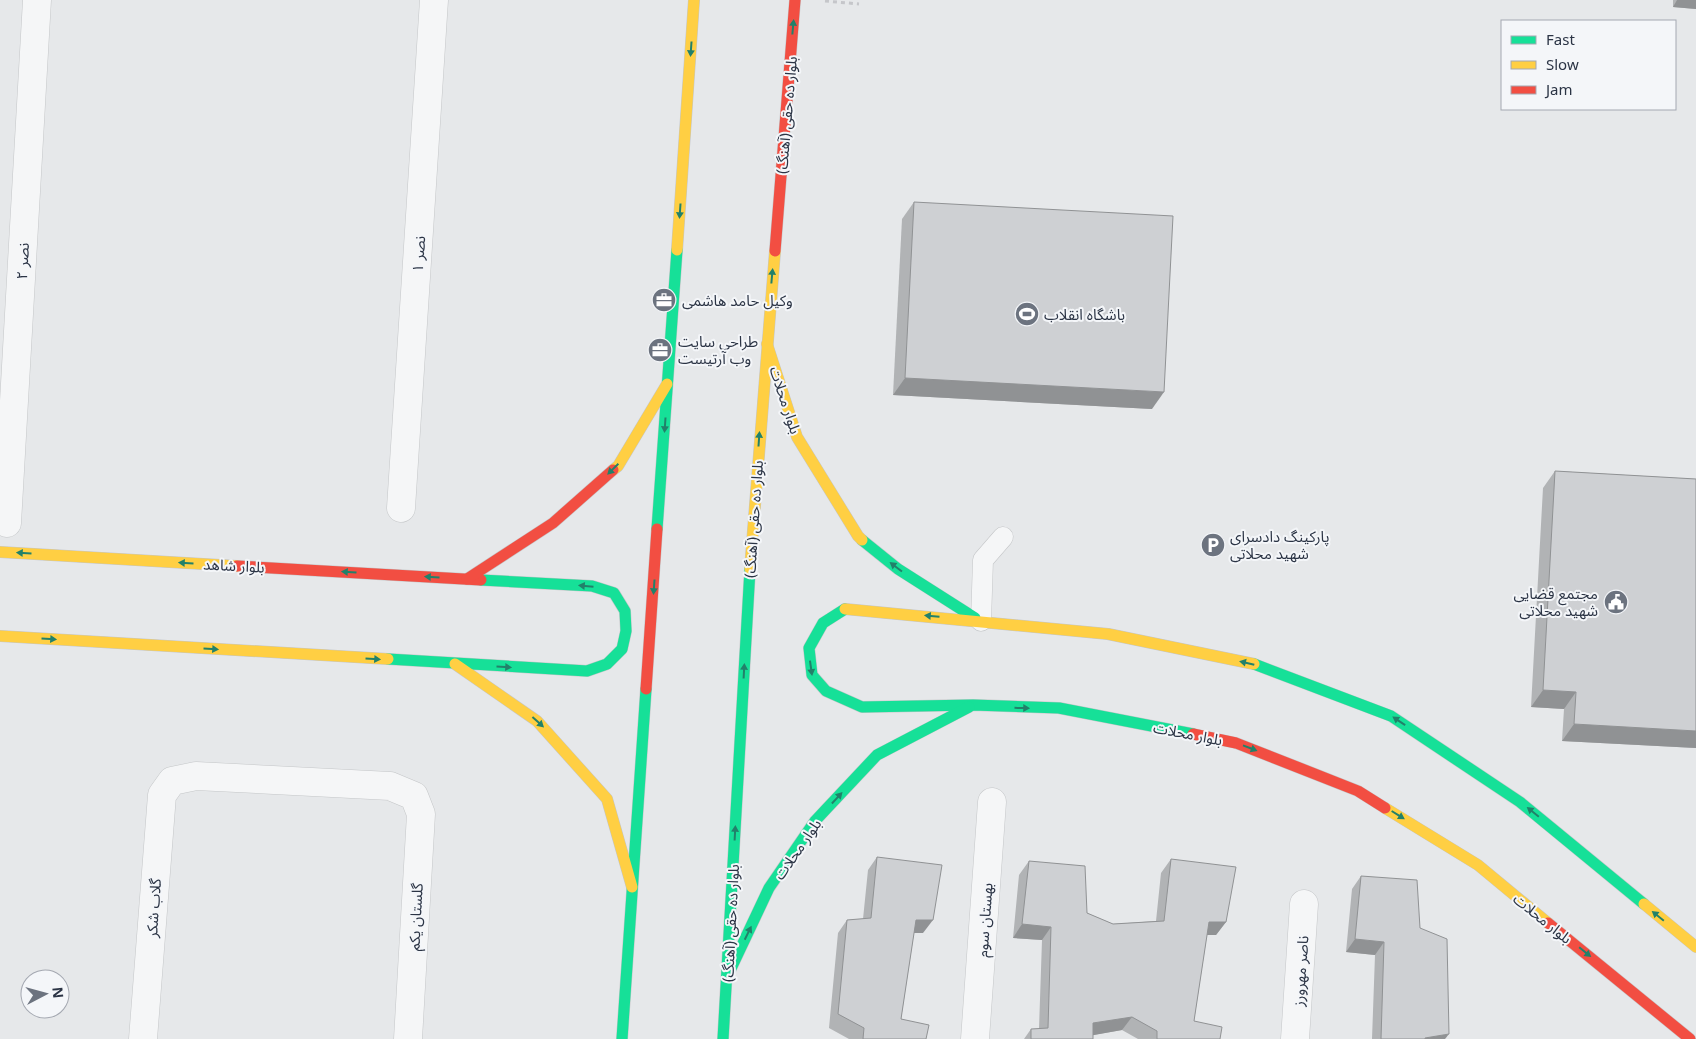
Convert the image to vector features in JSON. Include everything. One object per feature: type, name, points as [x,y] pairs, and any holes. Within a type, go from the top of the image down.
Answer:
[{"type":"main road","points":[[622,1039],[694,0]]},
{"type":"main road","name":"بلوار ده حقی (آهنگ)","points":[[723,1039],[752,536],[795,0]]},
{"type":"main road","name":"بلوار محلات","points":[[767,342],[797,437],[858,536],[898,569],[981,621],[1108,634],[1254,664],[1391,716],[1520,802],[1696,946]]},
{"type":"main road","points":[[467,579],[553,523],[618,466],[668,384]]},
{"type":"main road","name":"بلوار شاهد","points":[[0,552],[592,586],[614,593],[626,611],[626,631],[622,649],[607,664],[587,671],[455,664]]},
{"type":"main road","points":[[973,705],[862,707],[826,692],[812,675],[809,648],[823,623],[844,609],[981,621]]},
{"type":"main road","points":[[0,636],[455,664],[537,721],[607,799],[633,889]]},
{"type":"main road","name":"بلوار محلات","points":[[727,977],[769,888],[815,821],[877,755],[973,705],[1059,708],[1236,743],[1358,791],[1478,865],[1690,1039]]},
{"type":"street","name":"نصر ۲","points":[[7,523],[37,0]]},
{"type":"street","name":"نصر ۱","points":[[401,508],[434,0]]},
{"type":"street","name":"گلاب شکر","points":[[143,1039],[162,795],[172,781],[196,776],[390,786],[414,796]]},
{"type":"street","name":"گلستان یکم","points":[[408,1039],[421,814],[414,796]]},
{"type":"street","name":"بهستان سوم","points":[[975,1039],[992,802]]},
{"type":"street","name":"ناصر مهرورز","points":[[1295,1039],[1304,904]]},
{"type":"lane","points":[[981,621],[983,560],[1003,537]]},
{"type":"path","points":[[822,1],[860,4]]},
{"type":"building","name":"باشگاه انقلاب","points":[[914,202],[1173,216],[1164,392],[905,378]]},
{"type":"building","name":"مجتمع قضایی شهید محلاتی","points":[[1555,471],[1696,479],[1696,731],[1574,724],[1576,692],[1543,690]]},
{"type":"building","points":[[877,857],[942,865],[933,920],[916,920],[901,1019],[929,1025],[926,1039],[863,1039],[864,1028],[838,1014],[847,920],[871,918]]},
{"type":"building","points":[[1171,859],[1236,867],[1226,922],[1209,922],[1194,1021],[1222,1027],[1220,1039],[1157,1039],[1157,1031],[1132,1017],[1093,1023],[1093,1039],[1031,1039],[1031,1029],[1048,1028],[1051,927],[1022,924],[1029,861],[1085,866],[1087,913],[1113,924],[1164,921]]},
{"type":"building","points":[[1361,876],[1417,880],[1420,928],[1447,939],[1449,1034],[1425,1039],[1381,1039],[1384,942],[1355,939]]},
{"type":"traffic: fast","points":[[657,529],[677,250]]},
{"type":"traffic: fast","points":[[862,540],[898,569],[975,618]]},
{"type":"traffic: fast","points":[[723,1039],[750,569]]},
{"type":"traffic: fast","points":[[388,659],[587,671],[607,664],[622,649],[626,631],[625,611],[614,593],[592,586],[481,580]]},
{"type":"traffic: fast","points":[[845,609],[823,623],[809,648],[812,675],[826,691],[862,707],[973,705],[1059,708],[1193,734]]},
{"type":"traffic: fast","points":[[1254,664],[1391,716],[1520,802],[1644,904]]},
{"type":"traffic: fast","points":[[622,1039],[646,689]]},
{"type":"traffic: fast","points":[[727,977],[769,888],[815,821],[877,755],[969,707]]},
{"type":"traffic: slow","points":[[677,250],[694,0]]},
{"type":"traffic: slow","points":[[750,569],[775,251]]},
{"type":"traffic: slow","points":[[767,344],[797,437],[862,540]]},
{"type":"traffic: slow","points":[[613,470],[618,466],[667,384]]},
{"type":"traffic: slow","points":[[0,552],[237,566]]},
{"type":"traffic: slow","points":[[845,609],[1108,634],[1254,664]]},
{"type":"traffic: slow","points":[[0,636],[388,659]]},
{"type":"traffic: slow","points":[[455,664],[537,721],[607,799],[632,887]]},
{"type":"traffic: slow","points":[[1385,808],[1478,865],[1548,923]]},
{"type":"traffic: slow","points":[[1644,904],[1696,947]]},
{"type":"traffic: jam","points":[[775,251],[795,0]]},
{"type":"traffic: jam","points":[[467,579],[553,523],[613,470]]},
{"type":"traffic: jam","points":[[646,689],[657,529]]},
{"type":"traffic: jam","points":[[237,566],[481,580]]},
{"type":"traffic: jam","points":[[1193,734],[1236,743],[1358,791],[1385,808]]},
{"type":"traffic: jam","points":[[1548,923],[1690,1039]]},
{"type":"place","name":"وکیل حامد هاشمی","points":[[664,300]]},
{"type":"place","name":"باشگاه انقلاب","points":[[1027,314]]},
{"type":"place","name":"طراحی سایت وب آرتیست","points":[[660,350]]},
{"type":"place","name":"پارکینگ دادسرای شهید محلاتی","points":[[1213,545]]},
{"type":"place","name":"مجتمع قضایی شهید محلاتی","points":[[1616,602]]}]
